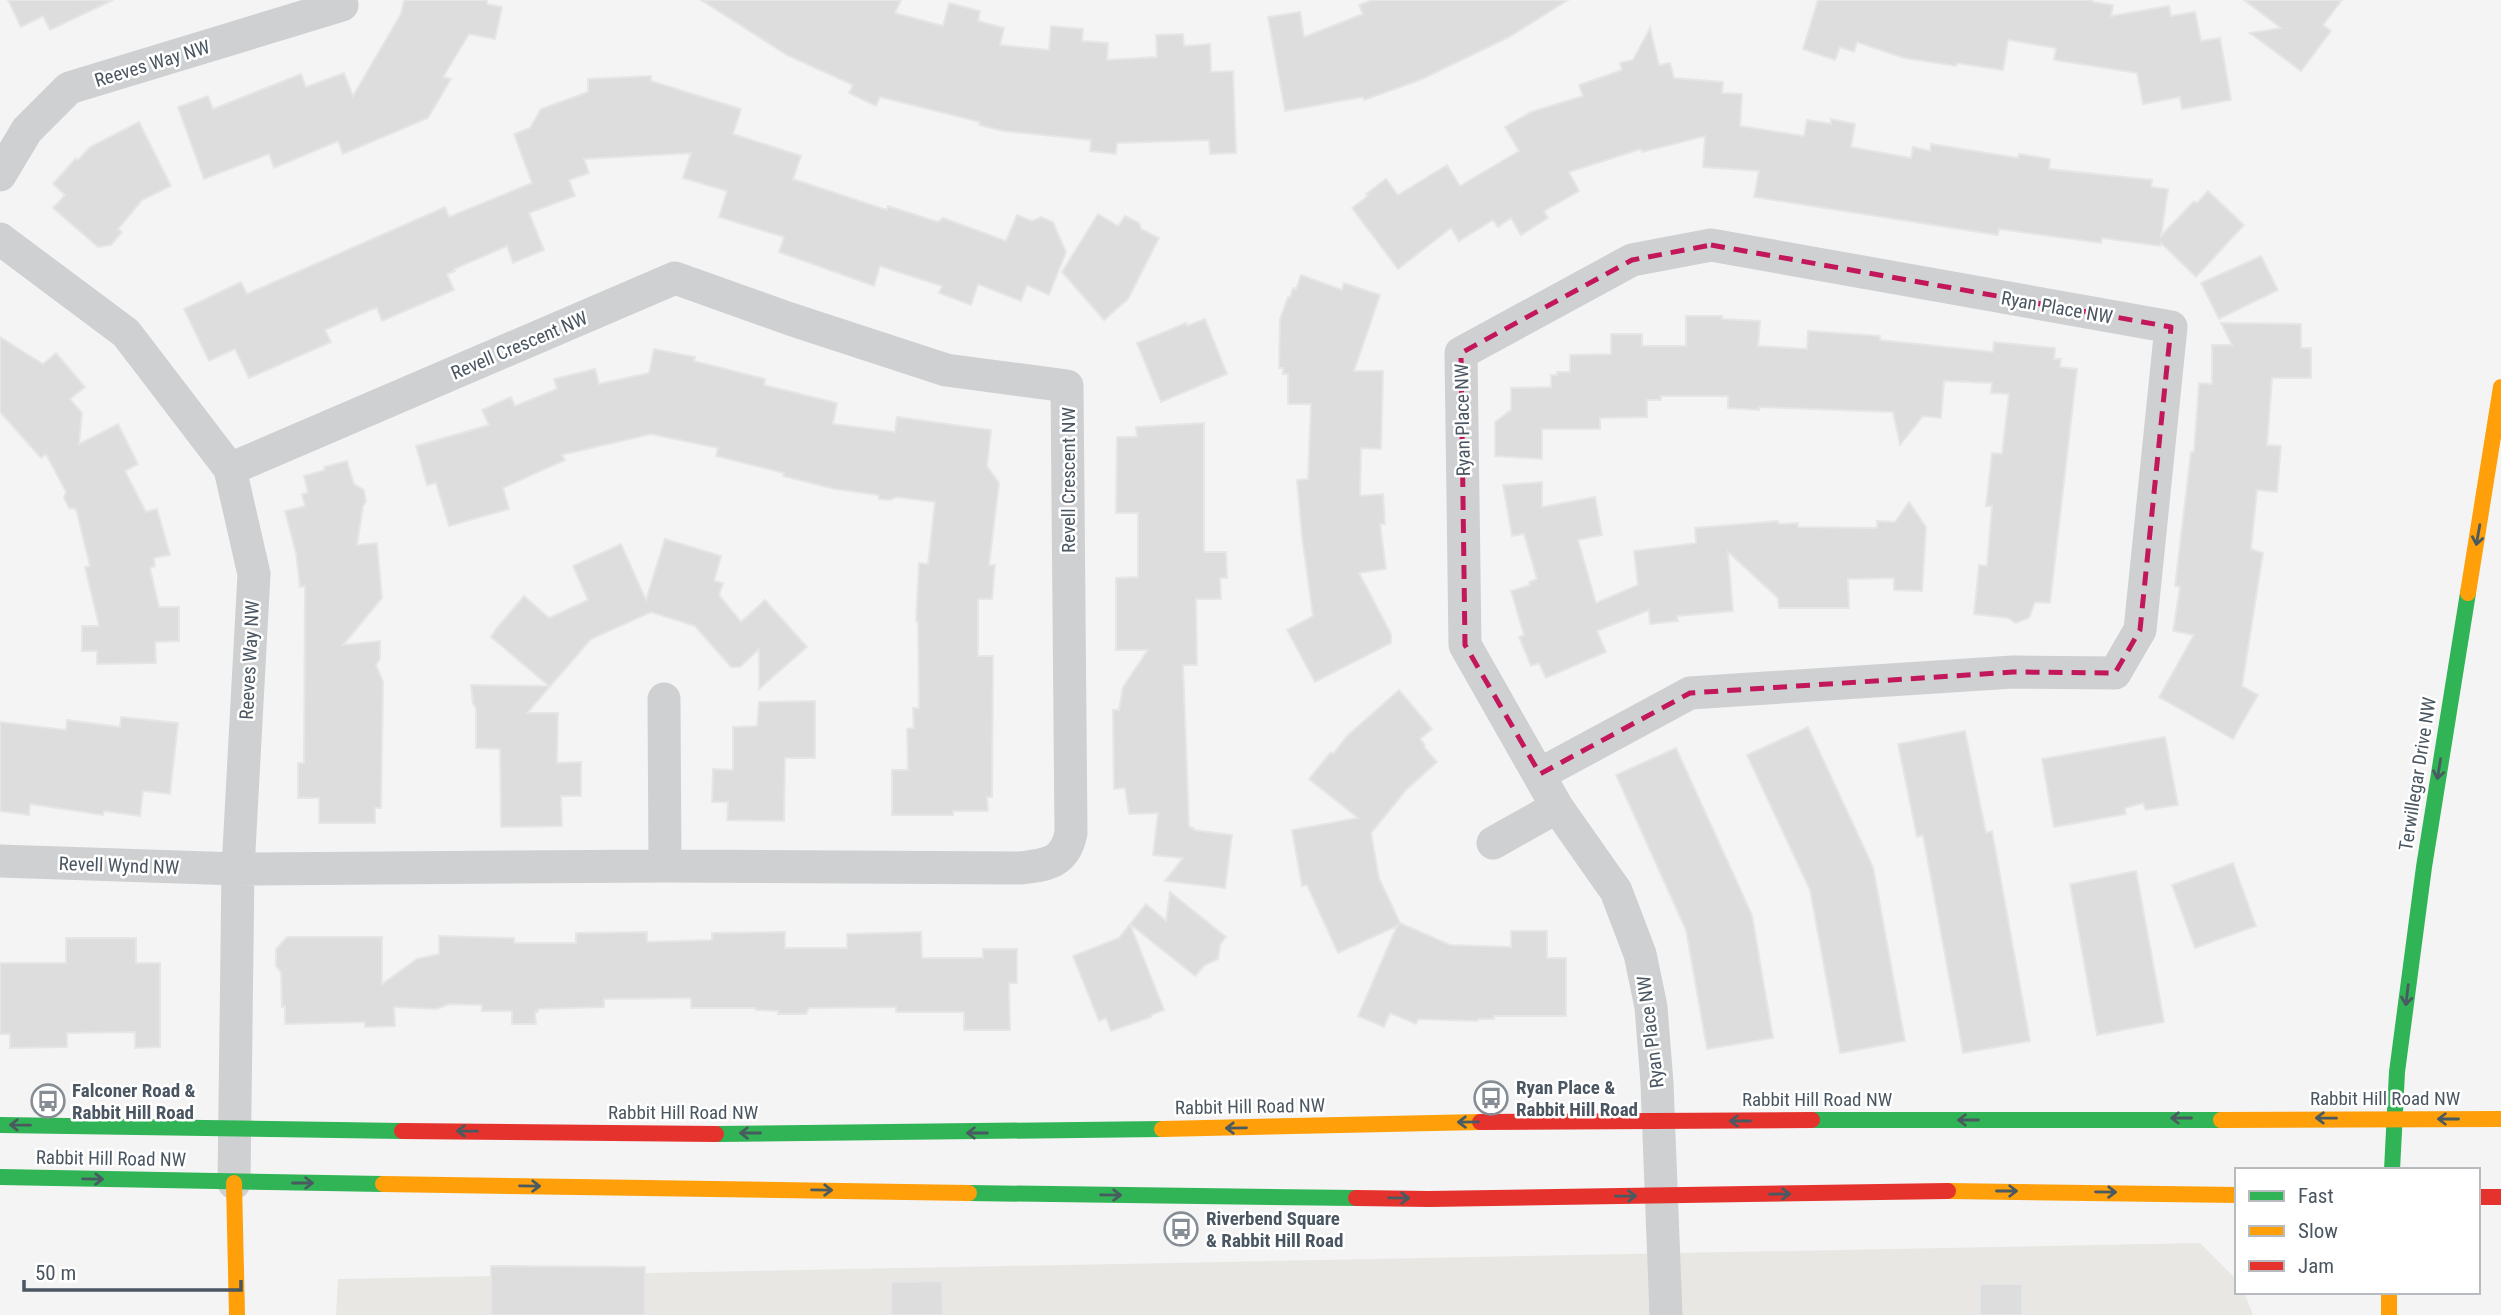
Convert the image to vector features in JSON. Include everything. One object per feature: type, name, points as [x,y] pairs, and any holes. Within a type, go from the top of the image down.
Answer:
[{"type":"main road","name":"Terwillegar Drive NW","points":[[2392,1168],[2397,1072],[2424,867],[2501,387]]},
{"type":"main road","name":"Rabbit Hill Road NW","points":[[0,1125],[608,1134],[1032,1132],[1545,1121],[2501,1119]]},
{"type":"main road","name":"Rabbit Hill Road NW","points":[[0,1177],[234,1183],[1429,1199],[2025,1191],[2235,1195]]},
{"type":"main road","points":[[234,1183],[237,1315]]},
{"type":"main road","points":[[2480,1197],[2501,1197]]},
{"type":"main road","points":[[2389,1294],[2389,1315]]},
{"type":"street","name":"Reeves Way NW","points":[[0,175],[27,130],[69,88],[342,5]]},
{"type":"street","name":"Reeves Way NW","points":[[0,239],[126,333],[230,470],[254,574],[239,869],[234,1183]]},
{"type":"street","name":"Ryan Place NW","points":[[1540,774],[1690,693],[2013,672],[2115,673],[2140,630],[2171,327],[1711,245],[1632,261],[1461,352],[1465,645],[1557,807],[1616,891],[1640,954],[1651,1007],[1663,1195],[1667,1315]]},
{"type":"street","name":"Revell Crescent NW","points":[[230,470],[675,278],[946,370],[1067,386],[1071,833],[1068,846],[1062,855],[1053,861],[1020,868],[665,866],[239,869]]},
{"type":"street","points":[[664,699],[665,866]]},
{"type":"street","points":[[1493,844],[1557,807]]},
{"type":"street","name":"Revell Wynd NW","points":[[0,862],[239,869]]},
{"type":"highlighted area","points":[[1711,245],[2171,327],[2140,630],[2115,673],[2013,672],[1690,693],[1540,774],[1465,645],[1461,353],[1632,260]]},
{"type":"shaded area","points":[[2200,1243],[2235,1278],[2235,1294],[2245,1294],[2253,1315],[336,1315],[338,1279]]},
{"type":"building","points":[[8,0],[113,0],[50,30],[43,16],[21,27]]},
{"type":"building","points":[[404,0],[487,0],[487,4],[502,7],[495,39],[469,34],[443,77],[451,79],[428,118],[343,154],[338,141],[274,168],[269,154],[204,179],[178,107],[208,96],[213,109],[301,74],[306,87],[344,73],[353,96],[401,14]]},
{"type":"building","points":[[701,0],[901,0],[895,13],[943,26],[949,3],[980,11],[978,21],[1004,28],[1000,45],[1049,50],[1051,26],[1083,29],[1082,41],[1108,43],[1107,60],[1157,57],[1156,35],[1183,34],[1184,46],[1210,44],[1211,72],[1233,71],[1236,153],[1210,154],[1209,140],[1117,143],[1116,154],[1090,151],[1091,140],[1004,131],[979,125],[980,122],[880,97],[876,106],[849,93],[853,85],[787,55]]},
{"type":"building","points":[[1372,0],[1568,0],[1509,37],[1420,80],[1364,100],[1363,97],[1285,111],[1268,17],[1300,12],[1304,37],[1363,14],[1359,5]]},
{"type":"building","points":[[1818,0],[2093,0],[2113,5],[2111,16],[2169,6],[2171,16],[2195,12],[2201,41],[2220,38],[2231,100],[2182,109],[2180,97],[2143,104],[2137,73],[2054,60],[2056,48],[2008,40],[2003,70],[1904,58],[1857,42],[1854,52],[1840,47],[1835,60],[1803,49]]},
{"type":"building","points":[[2244,0],[2342,0],[2323,25],[2331,31],[2301,71],[2250,33],[2281,28]]},
{"type":"building","points":[[1650,28],[1659,65],[1670,63],[1674,78],[1723,82],[1722,93],[1742,94],[1740,126],[1804,136],[1807,120],[1831,124],[1831,119],[1855,124],[1851,147],[1911,158],[1913,147],[1930,151],[1931,144],[2018,158],[2019,154],[2050,159],[2049,169],[2152,180],[2151,187],[2168,189],[2161,236],[2194,201],[2197,203],[2208,191],[2244,225],[2196,277],[2161,243],[2160,246],[2102,238],[2101,243],[1999,229],[1998,235],[1754,197],[1759,171],[1703,167],[1705,136],[1642,152],[1641,149],[1569,172],[1579,191],[1544,211],[1548,218],[1521,235],[1511,218],[1498,227],[1493,220],[1459,241],[1451,228],[1398,269],[1352,208],[1368,196],[1366,194],[1386,179],[1398,195],[1447,165],[1460,186],[1519,151],[1505,127],[1531,112],[1583,96],[1579,85],[1622,70],[1620,63],[1633,60]]},
{"type":"building","points":[[651,76],[651,81],[741,109],[733,134],[801,156],[793,179],[887,210],[888,206],[938,222],[943,218],[1006,241],[1017,215],[1032,221],[1041,217],[1053,222],[1066,252],[1049,295],[1027,285],[1021,301],[978,284],[971,305],[939,293],[942,286],[880,266],[874,286],[779,252],[784,237],[719,217],[727,191],[683,178],[691,153],[584,159],[589,173],[569,180],[575,196],[529,213],[544,250],[513,263],[507,246],[447,274],[454,290],[382,321],[377,308],[370,310],[325,330],[331,342],[249,378],[235,349],[209,361],[184,309],[241,282],[247,294],[445,207],[449,217],[532,183],[514,134],[530,128],[541,109],[588,92],[588,79]]},
{"type":"building","points":[[139,122],[171,186],[142,200],[118,229],[122,232],[111,245],[98,247],[53,208],[65,195],[53,184],[76,158],[78,160],[90,147]]},
{"type":"building","points":[[1098,214],[1118,226],[1125,216],[1139,223],[1141,229],[1159,238],[1128,299],[1104,320],[1062,272]]},
{"type":"building","points":[[2261,256],[2278,290],[2219,319],[2201,283]]},
{"type":"building","points":[[1301,275],[1342,290],[1344,283],[1380,295],[1354,371],[1383,371],[1381,449],[1361,448],[1360,496],[1383,494],[1385,524],[1380,524],[1386,569],[1359,573],[1391,634],[1391,643],[1315,682],[1287,630],[1313,616],[1297,480],[1308,479],[1311,404],[1288,404],[1288,374],[1283,374],[1283,368],[1279,368],[1280,319],[1288,297],[1290,298],[1293,288],[1296,289]]},
{"type":"building","points":[[1686,316],[1722,316],[1722,319],[1760,321],[1758,346],[1807,349],[1808,331],[1880,336],[1880,340],[1993,352],[1994,342],[2055,348],[2054,359],[2061,359],[2060,367],[2077,369],[2050,603],[2035,602],[2029,618],[2016,623],[2008,618],[1974,614],[1979,565],[1987,566],[1992,506],[1986,506],[1992,453],[2002,454],[2009,394],[1991,393],[1992,383],[1944,381],[1941,418],[1923,416],[1900,445],[1893,412],[1728,408],[1728,396],[1661,396],[1661,400],[1647,400],[1647,417],[1600,418],[1600,429],[1542,429],[1542,459],[1495,456],[1495,422],[1511,410],[1511,388],[1551,387],[1551,375],[1570,372],[1570,355],[1611,354],[1611,334],[1642,334],[1642,346],[1686,346]]},
{"type":"building","points":[[1205,319],[1227,374],[1161,402],[1137,343],[1186,323],[1187,326]]},
{"type":"building","points":[[2221,323],[2301,324],[2301,348],[2311,348],[2311,378],[2272,378],[2267,445],[2281,446],[2277,492],[2257,490],[2251,549],[2263,553],[2242,686],[2258,695],[2233,739],[2159,697],[2194,635],[2173,631],[2180,587],[2175,586],[2191,452],[2194,452],[2199,383],[2212,384],[2212,345],[2232,345]]},
{"type":"building","points":[[0,337],[43,364],[56,353],[85,387],[70,399],[82,413],[79,444],[118,424],[138,464],[125,471],[146,512],[157,509],[170,555],[154,558],[155,566],[150,568],[159,607],[179,607],[179,641],[155,642],[156,663],[97,664],[97,651],[82,651],[82,626],[99,626],[85,567],[90,566],[76,509],[69,508],[64,498],[66,492],[46,454],[41,458],[0,412]]},
{"type":"building","points":[[654,349],[695,357],[694,361],[765,379],[764,385],[837,403],[833,424],[895,432],[897,417],[991,430],[987,466],[999,483],[989,565],[995,565],[992,599],[978,599],[978,656],[993,656],[992,797],[987,797],[988,811],[953,811],[953,815],[892,815],[892,770],[908,770],[907,729],[914,728],[913,708],[919,708],[916,621],[919,563],[928,564],[935,502],[897,497],[890,500],[879,499],[878,495],[835,489],[716,456],[718,448],[651,434],[562,455],[565,460],[503,488],[509,509],[449,526],[436,483],[427,485],[416,446],[489,425],[482,410],[511,397],[515,406],[557,389],[554,379],[595,369],[599,384],[649,373]]},
{"type":"building","points":[[1204,423],[1204,552],[1226,552],[1227,578],[1220,578],[1221,599],[1196,599],[1197,665],[1183,665],[1189,827],[1232,835],[1225,888],[1165,881],[1183,858],[1153,855],[1158,813],[1129,814],[1125,788],[1114,789],[1113,710],[1119,710],[1123,687],[1148,650],[1116,650],[1116,578],[1138,577],[1138,513],[1116,513],[1117,437],[1137,437],[1136,427]]},
{"type":"building","points":[[347,461],[354,484],[364,490],[366,502],[363,506],[357,545],[377,543],[382,598],[343,645],[380,641],[380,659],[376,665],[383,682],[381,808],[375,808],[375,823],[319,823],[319,798],[298,798],[298,763],[304,763],[305,586],[300,587],[296,553],[285,511],[305,506],[302,494],[308,493],[304,476]]},
{"type":"building","points":[[1542,482],[1542,507],[1595,497],[1602,535],[1578,540],[1596,603],[1638,585],[1634,551],[1696,543],[1695,528],[1778,521],[1779,524],[1798,523],[1798,527],[1877,528],[1877,521],[1895,522],[1909,502],[1926,527],[1922,591],[1894,590],[1894,578],[1848,579],[1849,608],[1779,608],[1778,598],[1728,552],[1733,611],[1677,616],[1678,621],[1650,624],[1649,610],[1597,631],[1606,652],[1546,678],[1539,663],[1531,666],[1519,637],[1524,635],[1511,591],[1530,585],[1529,582],[1537,579],[1524,534],[1512,536],[1503,485]]},
{"type":"building","points":[[665,539],[721,556],[714,581],[723,583],[719,595],[741,622],[765,600],[807,647],[759,689],[759,649],[740,667],[731,667],[695,626],[651,612],[591,639],[527,713],[558,713],[557,763],[581,762],[581,796],[561,796],[562,826],[501,827],[500,749],[476,748],[476,708],[471,685],[549,686],[491,637],[524,596],[549,618],[588,600],[573,566],[621,544],[646,600]]},
{"type":"building","points":[[1399,690],[1432,729],[1420,739],[1437,762],[1406,790],[1371,833],[1379,878],[1400,923],[1450,945],[1511,947],[1511,931],[1547,931],[1547,958],[1566,958],[1566,1016],[1494,1016],[1494,1019],[1478,1021],[1418,1019],[1416,1024],[1390,1013],[1384,1027],[1358,1016],[1397,926],[1338,953],[1307,885],[1302,886],[1292,830],[1358,818],[1309,779],[1347,736]]},
{"type":"building","points":[[815,701],[815,758],[785,758],[784,821],[727,820],[728,802],[712,802],[713,769],[733,770],[733,727],[757,726],[759,702]]},
{"type":"building","points":[[121,717],[178,723],[170,794],[143,791],[140,816],[104,811],[103,815],[30,804],[29,815],[0,811],[0,722],[66,730],[67,720],[120,727]]},
{"type":"building","points":[[1808,727],[1873,867],[1905,1041],[1840,1053],[1810,890],[1747,755]]},
{"type":"building","points":[[1965,731],[1986,833],[1992,831],[2030,1041],[1963,1053],[1923,835],[1917,837],[1898,744]]},
{"type":"building","points":[[2165,737],[2178,805],[2146,810],[2143,803],[2125,808],[2126,814],[2054,827],[2042,759]]},
{"type":"building","points":[[1676,748],[1752,915],[1773,1038],[1707,1049],[1686,930],[1616,775]]},
{"type":"building","points":[[2233,863],[2256,926],[2195,948],[2172,885]]},
{"type":"building","points":[[2136,871],[2164,1022],[2097,1035],[2070,884]]},
{"type":"building","points":[[1170,892],[1226,937],[1220,945],[1218,959],[1205,965],[1195,976],[1130,924],[1146,904],[1166,921]]},
{"type":"building","points":[[1130,924],[1164,1010],[1111,1031],[1106,1018],[1099,1021],[1073,956],[1119,938]]},
{"type":"building","points":[[647,932],[647,942],[712,940],[712,933],[785,932],[785,948],[847,948],[847,934],[921,932],[922,958],[983,958],[983,949],[1017,949],[1017,983],[1009,983],[1010,1030],[964,1030],[964,1012],[896,1012],[896,1007],[809,1008],[806,1014],[778,1014],[778,1011],[756,1008],[691,1008],[691,998],[604,999],[604,1007],[538,1009],[538,1012],[535,1012],[536,1024],[512,1024],[512,1011],[482,1011],[482,1005],[449,1004],[437,1009],[394,1007],[395,1026],[365,1027],[365,1022],[285,1024],[281,972],[276,966],[276,949],[287,937],[382,937],[382,984],[417,959],[439,954],[439,936],[514,938],[514,943],[576,943],[576,933]]},
{"type":"building","points":[[66,938],[136,938],[136,963],[160,963],[160,1047],[135,1048],[135,1032],[67,1033],[67,1047],[10,1048],[10,1034],[0,1034],[0,963],[66,963]]},
{"type":"building","points":[[491,1266],[645,1267],[645,1315],[491,1315]]},
{"type":"building","points":[[942,1281],[943,1315],[891,1315],[891,1282]]},
{"type":"building","points":[[1980,1284],[2022,1284],[2022,1315],[1980,1315]]},
{"type":"traffic: fast","points":[[2392,1168],[2397,1072],[2424,867],[2468,593]]},
{"type":"traffic: fast","points":[[1812,1120],[2221,1120]]},
{"type":"traffic: fast","points":[[0,1125],[402,1131]]},
{"type":"traffic: fast","points":[[716,1134],[1162,1129]]},
{"type":"traffic: fast","points":[[0,1177],[383,1184]]},
{"type":"traffic: fast","points":[[969,1193],[1356,1198]]},
{"type":"traffic: slow","points":[[2468,593],[2501,387]]},
{"type":"traffic: slow","points":[[2221,1120],[2501,1119]]},
{"type":"traffic: slow","points":[[1162,1129],[1480,1122]]},
{"type":"traffic: slow","points":[[234,1183],[237,1315]]},
{"type":"traffic: slow","points":[[383,1184],[969,1193]]},
{"type":"traffic: slow","points":[[1948,1191],[2235,1195]]},
{"type":"traffic: slow","points":[[2389,1294],[2389,1315]]},
{"type":"traffic: jam","points":[[1480,1122],[1812,1120]]},
{"type":"traffic: jam","points":[[402,1131],[716,1134]]},
{"type":"traffic: jam","points":[[1356,1198],[1948,1191]]},
{"type":"traffic: jam","points":[[2480,1197],[2501,1197]]},
{"type":"place","name":"Ryan Place & Rabbit Hill Road","points":[[1491,1098]]},
{"type":"place","name":"Falconer Road & Rabbit Hill Road","points":[[48,1101]]},
{"type":"place","name":"Riverbend Square & Rabbit Hill Road","points":[[1181,1229]]}]
